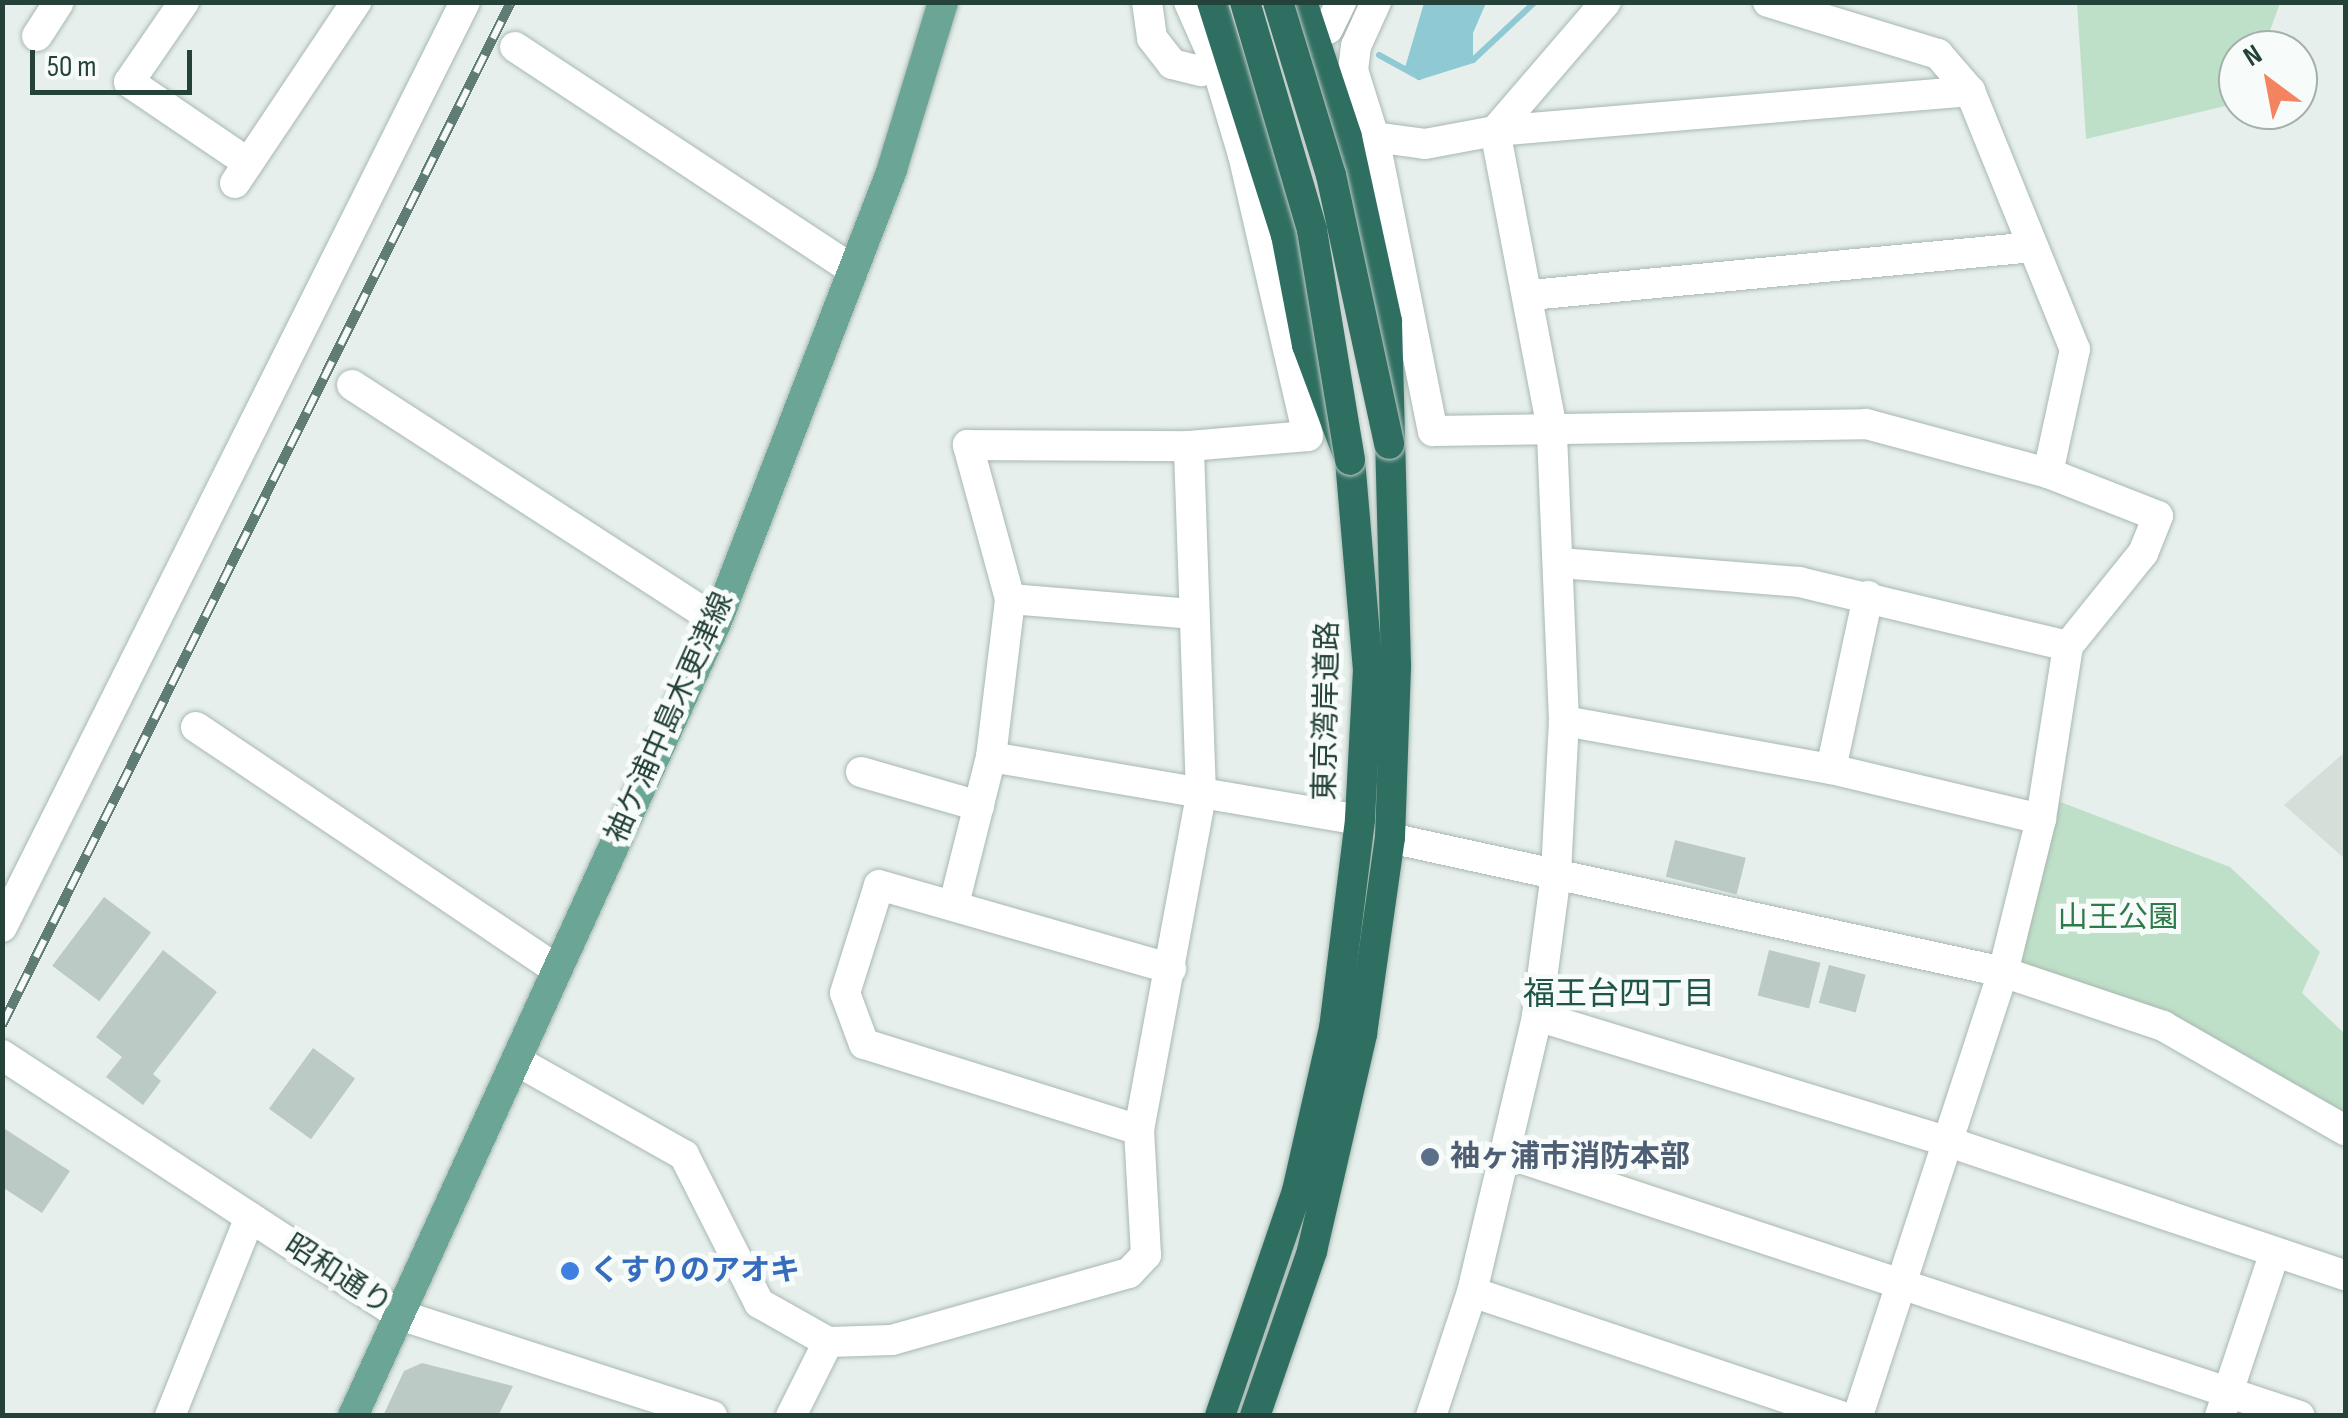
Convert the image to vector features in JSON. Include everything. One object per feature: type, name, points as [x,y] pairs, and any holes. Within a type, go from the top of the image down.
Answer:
[{"type":"highway","points":[[1212,2],[1286,235],[1307,345],[1350,460]]},
{"type":"highway","name":"東京湾岸道路","points":[[1220,1416],[1305,1155],[1334,1028],[1360,820],[1368,670],[1350,460],[1312,230],[1246,2]]},
{"type":"highway","points":[[1278,2],[1331,176],[1389,444]]},
{"type":"highway","points":[[1256,1416],[1325,1197],[1362,1034],[1390,838],[1396,666],[1386,321],[1347,137],[1302,2]]},
{"type":"main road","name":"袖ケ浦中島木更津線","points":[[353,1416],[717,621],[853,270],[943,2]]},
{"type":"street","points":[[37,36],[60,2]]},
{"type":"street","points":[[184,2],[129,82],[241,173],[356,2]]},
{"type":"street","points":[[1147,2],[1152,38],[1172,64],[1201,71]]},
{"type":"street","points":[[954,904],[990,758],[1010,598],[968,445],[1189,446],[1308,436],[1243,155],[1215,61],[1190,2]]},
{"type":"street","points":[[1376,2],[1356,46],[1353,70],[1374,136],[1433,432],[1866,424],[2048,473],[2158,516],[2143,553],[2068,646],[2040,819],[2003,972],[1858,1416]]},
{"type":"street","points":[[1496,132],[1606,2]]},
{"type":"street","points":[[1768,2],[1938,54],[1970,92],[2075,349],[2048,473]]},
{"type":"street","points":[[2,928],[457,6]]},
{"type":"street","points":[[515,47],[853,270]]},
{"type":"street","points":[[1374,136],[1426,144],[1496,132],[1970,92]]},
{"type":"street","points":[[1431,1416],[1472,1292],[1537,1016],[1556,874],[1564,721],[1552,429],[1531,295],[1496,132]]},
{"type":"street","points":[[1531,295],[2033,247]]},
{"type":"street","points":[[352,385],[717,621]]},
{"type":"street","points":[[516,1061],[684,1154],[759,1302],[828,1342],[892,1340],[1130,1273],[1146,1254],[1139,1130],[1172,968],[1201,794],[1189,446]]},
{"type":"street","points":[[1559,563],[1799,582],[2068,646]]},
{"type":"street","points":[[1830,769],[1868,596]]},
{"type":"street","points":[[1010,598],[1194,614]]},
{"type":"street","points":[[1564,721],[1830,769],[2040,819]]},
{"type":"street","points":[[196,727],[556,968]]},
{"type":"street","points":[[990,758],[1360,820]]},
{"type":"street","points":[[861,772],[978,806]]},
{"type":"street","points":[[1390,838],[2003,972],[2163,1026],[2346,1131]]},
{"type":"street","points":[[1139,1130],[864,1044],[844,993],[879,885],[1172,968]]},
{"type":"street","points":[[1537,1016],[1946,1141],[2346,1276]]},
{"type":"street","name":"昭和通り","points":[[5,1064],[400,1315],[712,1416]]},
{"type":"street","points":[[1505,1153],[1900,1282],[2223,1403],[2300,1416]]},
{"type":"street","points":[[170,1416],[250,1218]]},
{"type":"street","points":[[2223,1403],[2274,1252]]},
{"type":"street","points":[[1472,1292],[1840,1416]]},
{"type":"street","points":[[792,1416],[828,1342]]},
{"type":"shaded area","points":[[2345,752],[2345,859],[2284,805]]},
{"type":"green space","points":[[2077,2],[2280,3],[2270,30],[2218,30],[2218,108],[2086,139]]},
{"type":"green space","name":"山王公園","points":[[2045,796],[2230,867],[2320,952],[2302,993],[2345,1034],[2345,1131],[2280,1088],[2003,972]]},
{"type":"water","points":[[1424,3],[1486,3],[1473,33],[1473,60],[1419,77],[1404,71]]},
{"type":"building","points":[[1675,840],[1746,858],[1737,895],[1666,877]]},
{"type":"building","points":[[104,897],[151,933],[99,1001],[52,966]]},
{"type":"building","points":[[163,950],[217,992],[153,1074],[161,1081],[143,1105],[106,1077],[122,1057],[96,1037]]},
{"type":"building","points":[[1769,950],[1820,963],[1809,1008],[1758,996]]},
{"type":"building","points":[[1829,965],[1866,975],[1856,1013],[1819,1003]]},
{"type":"building","points":[[313,1048],[355,1079],[311,1139],[269,1109]]},
{"type":"building","points":[[2,1127],[70,1171],[42,1213],[2,1187]]},
{"type":"building","points":[[422,1363],[513,1386],[498,1416],[383,1416],[404,1371]]},
{"type":"waterway","points":[[1379,55],[1419,77],[1473,60],[1535,2]]},
{"type":"railway","points":[[2,1025],[511,2]]},
{"type":"place","name":"袖ヶ浦市消防本部","points":[[1430,1157]]},
{"type":"place","name":"くすりのアオキ","points":[[570,1271]]},
{"type":"district","name":"福王台四丁目","points":[[1619,995]]}]
